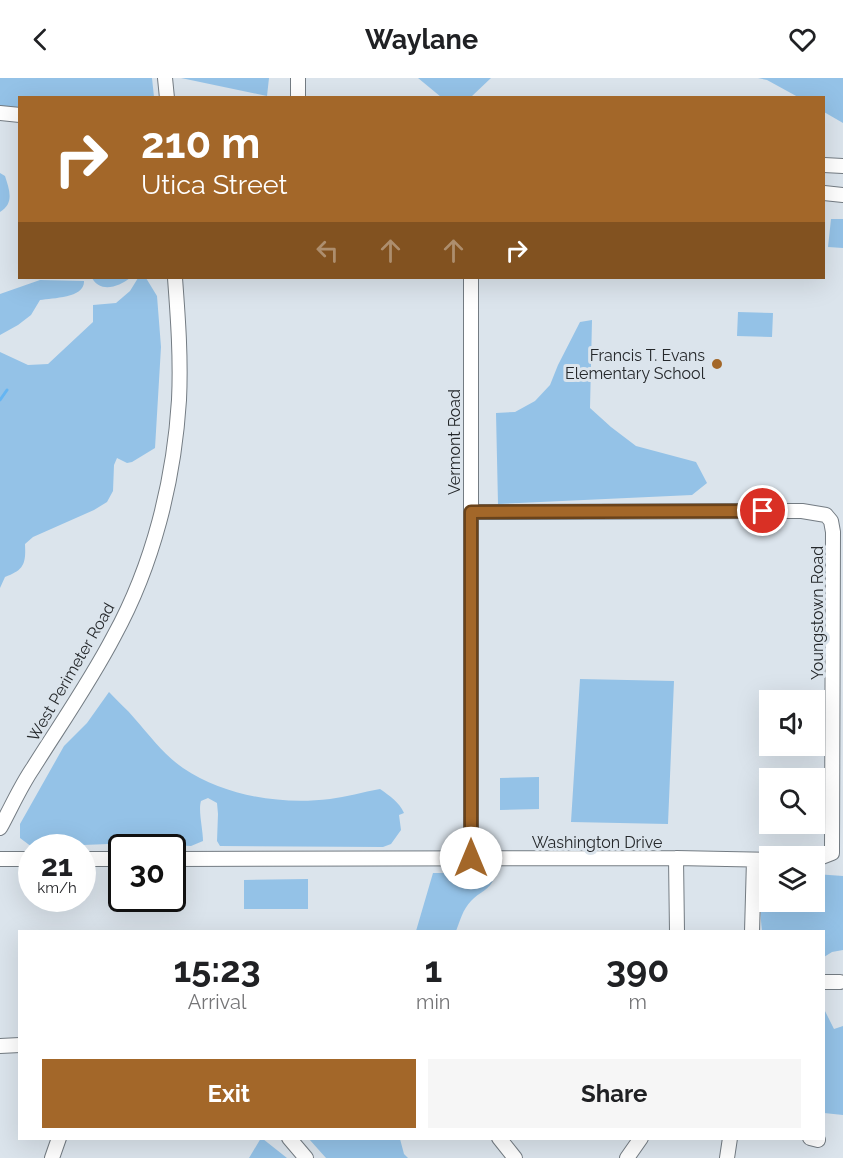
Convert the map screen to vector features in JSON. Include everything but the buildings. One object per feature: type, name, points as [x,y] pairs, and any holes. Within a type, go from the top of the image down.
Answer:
[{"type":"street","points":[[165,78],[167,96]]},
{"type":"street","points":[[298,78],[298,96]]},
{"type":"street","points":[[0,113],[18,115]]},
{"type":"street","points":[[825,165],[843,166]]},
{"type":"street","points":[[825,193],[843,195]]},
{"type":"street","name":"West Perimeter Road","points":[[0,828],[32,769],[115,635],[151,548],[167,485],[179,401],[176,279]]},
{"type":"street","name":"Vermont Road","points":[[471,279],[471,858]]},
{"type":"street","name":"Youngstown Road","points":[[471,512],[802,511],[824,514],[829,518],[833,532],[831,853],[825,855]]},
{"type":"street","points":[[676,858],[677,930]]},
{"type":"street","name":"Washington Drive","points":[[186,859],[676,858],[759,860]]},
{"type":"street","points":[[0,859],[18,859]]},
{"type":"street","points":[[752,930],[754,860]]},
{"type":"street","points":[[825,982],[840,982]]},
{"type":"street","points":[[0,1046],[18,1045]]},
{"type":"street","points":[[52,1158],[58,1140]]},
{"type":"street","points":[[291,1140],[306,1158]]},
{"type":"street","points":[[500,1140],[514,1158]]},
{"type":"street","points":[[627,1158],[640,1140]]},
{"type":"street","points":[[727,1158],[730,1140]]},
{"type":"shaded area","points":[[0,78],[152,78],[154,96],[18,96],[18,110],[0,108]]},
{"type":"shaded area","points":[[181,78],[269,78],[267,96]]},
{"type":"shaded area","points":[[418,78],[491,78],[472,96],[440,96]]},
{"type":"shaded area","points":[[758,78],[843,78],[843,123],[825,113],[825,96],[796,96],[767,80]]},
{"type":"shaded area","points":[[0,173],[5,176],[10,196],[8,204],[0,212]]},
{"type":"shaded area","points":[[831,219],[843,219],[843,248],[828,247]]},
{"type":"shaded area","points":[[93,279],[128,279],[110,287],[95,283]]},
{"type":"shaded area","points":[[137,279],[147,279],[157,296],[161,347],[155,448],[132,462],[127,463],[117,458],[114,465],[113,491],[107,502],[33,537],[25,544],[25,557],[20,569],[5,577],[0,588],[0,352],[28,365],[48,364],[93,322],[93,305],[116,303],[130,291]]},
{"type":"shaded area","points":[[40,280],[84,281],[83,287],[74,294],[40,300],[31,315],[0,335],[0,294]]},
{"type":"shaded area","points":[[738,312],[773,313],[772,337],[737,336]]},
{"type":"shaded area","points":[[592,320],[590,408],[636,446],[696,462],[707,483],[692,495],[498,504],[496,413],[515,412],[535,401],[550,385],[580,322]]},
{"type":"shaded area","points":[[580,679],[674,681],[668,824],[571,822]]},
{"type":"shaded area","points":[[109,692],[170,757],[199,778],[235,792],[292,801],[330,799],[380,789],[397,802],[402,809],[404,813],[399,815],[401,830],[391,844],[383,847],[220,846],[217,841],[217,803],[208,798],[201,801],[200,805],[203,841],[191,846],[186,846],[186,834],[108,834],[108,844],[96,844],[96,834],[20,834],[20,824],[64,746],[87,723]]},
{"type":"shaded area","points":[[539,777],[539,809],[500,810],[500,778]]},
{"type":"shaded area","points":[[433,873],[483,873],[494,878],[487,888],[468,904],[456,930],[416,930]]},
{"type":"shaded area","points":[[825,875],[843,876],[843,950],[825,956],[825,930],[762,930],[760,912],[825,912]]},
{"type":"shaded area","points":[[308,879],[308,909],[244,909],[244,880]]},
{"type":"shaded area","points":[[825,1011],[834,1029],[843,1026],[843,1115],[825,1113]]},
{"type":"shaded area","points":[[260,1140],[264,1140],[287,1158],[249,1158]]},
{"type":"shaded area","points":[[310,1140],[400,1140],[404,1154],[408,1158],[326,1158]]},
{"type":"waterway","points":[[0,400],[7,390]]},
{"type":"place","name":"Francis T. Evans Elementary School","points":[[717,364]]},
{"type":"route","points":[[471,858],[471,512],[763,511]]}]
